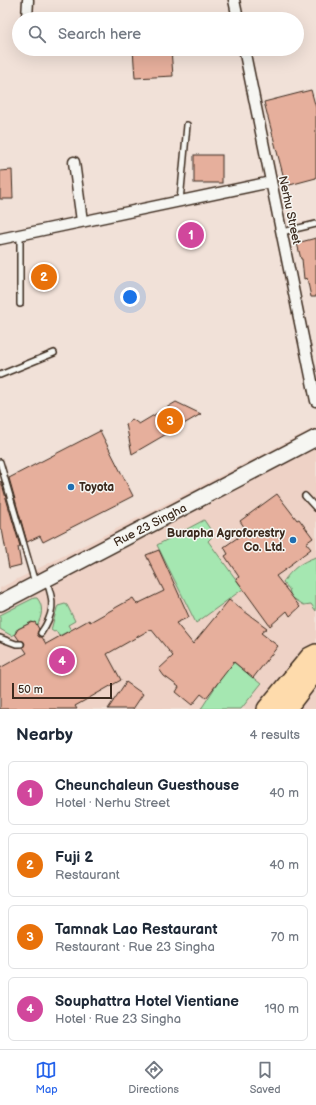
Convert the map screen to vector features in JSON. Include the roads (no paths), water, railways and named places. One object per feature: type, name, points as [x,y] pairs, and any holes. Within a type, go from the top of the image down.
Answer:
[{"type":"highway","points":[[267,709],[310,657],[316,654]]},
{"type":"highway","points":[[286,709],[316,670]]},
{"type":"main road","name":"Rue 23 Singha","points":[[0,603],[316,438]]},
{"type":"main road","name":"Rue 23 Singha","points":[[299,447],[316,446]]},
{"type":"street","points":[[27,12],[28,0]]},
{"type":"street","points":[[234,0],[237,12]]},
{"type":"street","name":"Nerhu Street","points":[[245,56],[316,401]]},
{"type":"street","points":[[74,162],[82,222]]},
{"type":"street","points":[[0,238],[271,182]]},
{"type":"lane","points":[[180,201],[187,125]]},
{"type":"lane","points":[[282,232],[316,224]]},
{"type":"lane","points":[[20,234],[20,304]]},
{"type":"lane","points":[[0,375],[54,353]]},
{"type":"lane","points":[[0,462],[40,582],[52,595],[53,605],[47,625],[41,634]]},
{"type":"lane","points":[[305,496],[316,508]]},
{"type":"lane","points":[[0,638],[16,644],[22,644]]},
{"type":"place","name":"Cheunchaleun Guesthouse","points":[[191,235]]},
{"type":"place","name":"Fuji 2","points":[[44,277]]},
{"type":"place","name":"Tamnak Lao Restaurant","points":[[170,421]]},
{"type":"place","name":"Toyota","points":[[71,487]]},
{"type":"place","name":"Burapha Agroforestry Co. Ltd.","points":[[293,540]]},
{"type":"place","name":"Souphattra Hotel Vientiane","points":[[62,661]]}]
